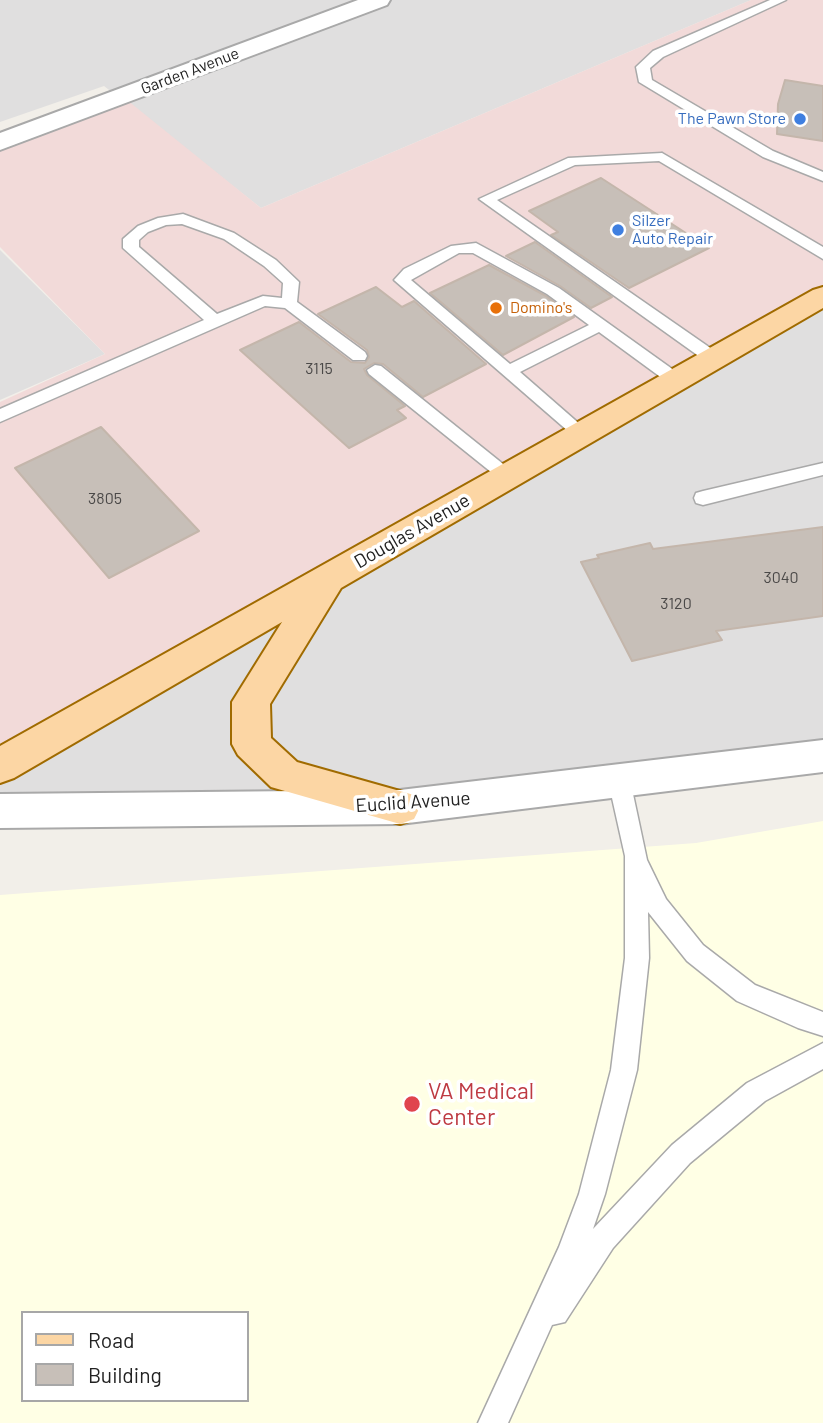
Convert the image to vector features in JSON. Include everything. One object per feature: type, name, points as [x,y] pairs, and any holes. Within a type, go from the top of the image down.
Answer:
[{"type":"main road","name":"Douglas Avenue","points":[[0,766],[823,296]]},
{"type":"main road","points":[[329,579],[251,702],[252,744],[285,775],[400,807]]},
{"type":"street","name":"Garden Avenue","points":[[0,142],[379,0]]},
{"type":"street","name":"Euclid Avenue","points":[[0,811],[400,807],[823,756]]},
{"type":"lane","points":[[780,0],[658,54],[643,67],[646,82],[768,154],[823,177]]},
{"type":"lane","points":[[713,358],[486,199],[573,160],[662,157],[823,254]]},
{"type":"lane","points":[[215,321],[131,248],[131,239],[143,229],[163,221],[183,219],[229,236],[270,263],[291,282],[289,304]]},
{"type":"lane","points":[[582,433],[402,280],[410,272],[456,249],[476,248],[553,291],[676,380]]},
{"type":"lane","points":[[0,416],[264,301],[289,304],[359,356]]},
{"type":"lane","points":[[509,370],[601,325]]},
{"type":"lane","points":[[375,370],[507,476]]},
{"type":"lane","points":[[703,498],[823,469]]},
{"type":"lane","points":[[493,1423],[571,1252],[624,1070],[637,958],[635,856],[619,780]]},
{"type":"lane","points":[[635,856],[657,906],[695,953],[746,993],[807,1020],[823,1024]]},
{"type":"lane","points":[[518,1369],[603,1238],[681,1154],[756,1093],[823,1055]]},
{"type":"shaded area","points":[[0,0],[751,0],[261,208],[104,86],[0,122]]},
{"type":"shaded area","points":[[751,0],[823,0],[823,296],[0,766],[0,402],[105,354],[0,247],[0,142],[122,96],[261,208]]},
{"type":"shaded area","points":[[0,250],[105,354],[0,400]]},
{"type":"shaded area","points":[[823,296],[823,756],[400,807],[0,811],[0,766]]},
{"type":"shaded area","name":"VA Medical Center","points":[[823,821],[823,1423],[0,1423],[0,895],[696,843]]},
{"type":"building","name":"The Pawn Store","points":[[785,80],[823,86],[823,141],[777,134],[778,104]]},
{"type":"building","name":"Silzer Auto Repair","points":[[601,178],[709,248],[629,288],[551,235],[558,232],[529,211]]},
{"type":"building","points":[[535,242],[612,297],[591,308],[560,286],[506,256]]},
{"type":"building","name":"Domino's","points":[[489,265],[546,296],[574,317],[503,355],[430,293]]},
{"type":"building","points":[[376,287],[402,307],[414,301],[486,364],[423,397],[383,364],[374,363],[364,369],[367,375],[405,406],[397,410],[406,418],[349,448],[240,350],[299,322],[351,362],[365,363],[369,357],[367,350],[318,314]]},
{"type":"building","points":[[101,427],[199,531],[109,578],[15,468]]},
{"type":"building","points":[[823,527],[823,616],[716,631],[722,640],[632,661],[581,562],[599,558],[597,555],[650,543],[653,549]]},
{"type":"place","name":"The Pawn Store","points":[[800,119]]},
{"type":"place","name":"Silzer Auto Repair","points":[[618,230]]},
{"type":"place","name":"Domino's","points":[[496,308]]},
{"type":"place","name":"VA Medical Center","points":[[412,1104]]}]
